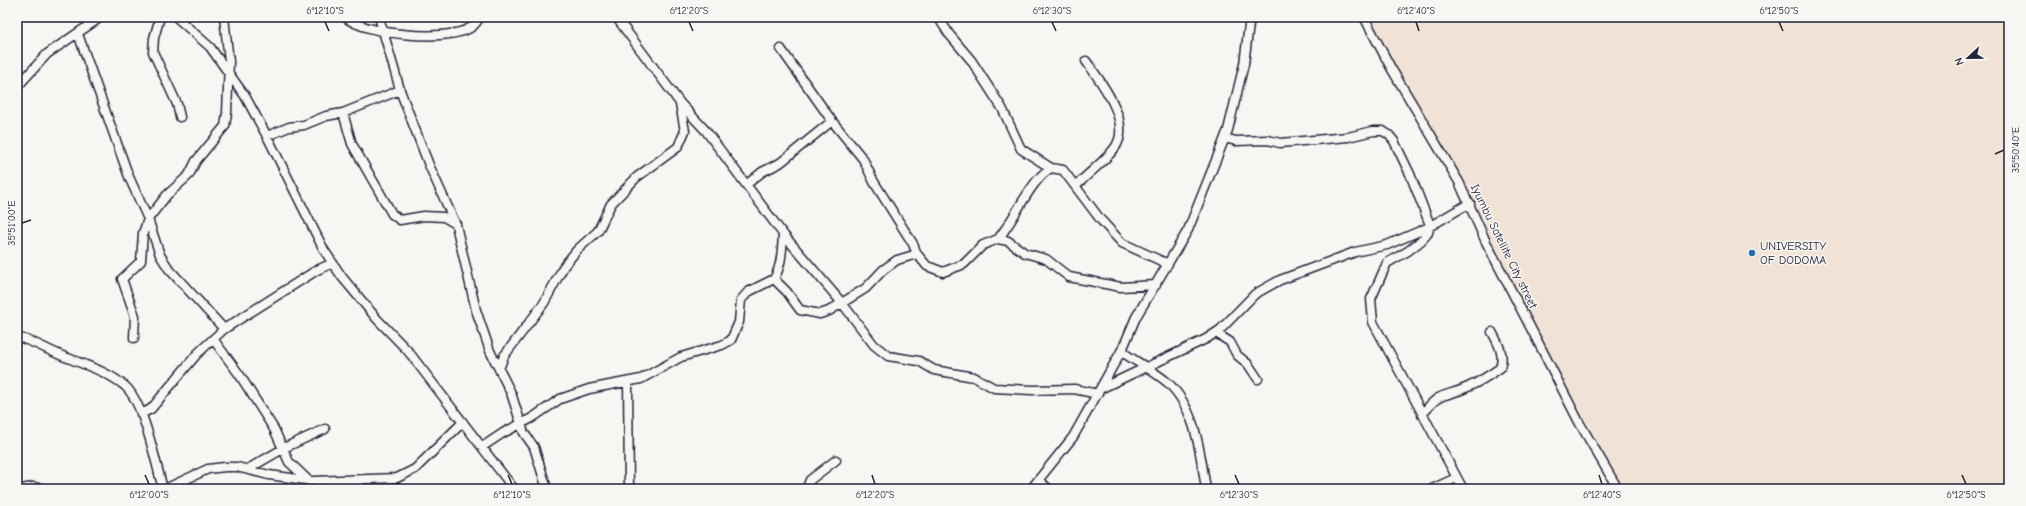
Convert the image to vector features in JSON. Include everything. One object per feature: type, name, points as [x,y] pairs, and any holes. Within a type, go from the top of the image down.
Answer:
[{"type":"street","points":[[17,87],[48,54],[101,17]]},
{"type":"street","points":[[160,17],[154,38],[153,52],[177,104],[180,117]]},
{"type":"street","points":[[176,17],[210,47],[254,110],[309,222],[332,263],[377,319],[408,351],[514,489]]},
{"type":"street","points":[[134,338],[135,316],[122,278],[141,261],[143,233],[148,219],[167,195],[189,175],[196,161],[224,126],[227,113],[229,61],[224,17]]},
{"type":"street","points":[[345,17],[352,22],[402,35],[423,36],[461,32],[474,26],[480,17]]},
{"type":"street","points":[[379,17],[400,90],[429,165],[456,225],[476,310],[490,351],[512,393],[524,433],[534,447],[547,489]]},
{"type":"street","points":[[616,17],[680,103],[706,131],[783,234],[842,303],[874,345],[888,356],[919,361],[934,370],[974,377],[994,388],[1032,390],[1074,388],[1099,392],[1216,333],[1255,294],[1280,280],[1356,252],[1387,245],[1430,226],[1470,203]]},
{"type":"street","points":[[938,17],[949,34],[971,60],[1002,108],[1021,149],[1051,168],[1063,170],[1100,219],[1122,243],[1168,264]]},
{"type":"street","points":[[1031,489],[1073,437],[1121,351],[1136,316],[1188,230],[1225,138],[1239,88],[1250,17]]},
{"type":"street","name":"Iyumbu Satellite City street","points":[[1364,17],[1391,68],[1459,182],[1470,203],[1486,242],[1579,422],[1618,489]]},
{"type":"street","points":[[78,34],[129,177],[148,219],[160,255],[169,269],[224,329]]},
{"type":"street","points":[[781,49],[832,121],[864,159],[874,182],[913,244],[917,254],[927,266],[943,272],[964,264],[983,245],[998,239],[1008,227],[1042,173],[1051,168]]},
{"type":"street","points":[[1076,186],[1114,149],[1120,129],[1111,96],[1086,61]]},
{"type":"street","points":[[267,136],[289,126],[304,125],[326,116],[342,113],[400,90]]},
{"type":"street","points":[[499,369],[504,356],[544,303],[564,266],[577,250],[598,231],[612,204],[637,177],[678,147],[685,131],[680,103]]},
{"type":"street","points":[[342,113],[352,144],[392,214],[400,220],[424,216],[444,216],[456,225]]},
{"type":"street","points":[[746,185],[762,172],[780,163],[832,121]]},
{"type":"street","points":[[1225,138],[1236,141],[1268,140],[1280,143],[1348,137],[1373,131],[1383,131],[1394,141],[1410,174],[1430,226],[1428,233],[1422,240],[1408,251],[1387,263],[1371,299],[1373,322],[1463,489]]},
{"type":"street","points":[[482,447],[557,401],[578,392],[604,385],[628,382],[649,375],[681,357],[731,340],[739,322],[741,300],[748,292],[774,279],[778,271],[781,259],[783,234]]},
{"type":"street","points":[[998,239],[1008,241],[1025,253],[1046,259],[1069,277],[1121,286],[1156,285]]},
{"type":"street","points":[[774,279],[787,292],[800,310],[820,314],[829,311],[866,288],[870,281],[898,260],[917,254]]},
{"type":"street","points":[[141,414],[151,409],[197,354],[224,329],[316,270],[332,263]]},
{"type":"street","points":[[1422,415],[1432,400],[1449,393],[1468,388],[1500,368],[1503,362],[1502,352],[1492,332]]},
{"type":"street","points":[[1216,333],[1230,342],[1237,355],[1248,364],[1258,378]]},
{"type":"street","points":[[17,337],[26,339],[107,374],[125,386],[136,401],[141,414],[164,489],[208,469],[225,467],[248,469],[269,475],[309,481],[397,478],[415,470],[463,422]]},
{"type":"street","points":[[213,339],[239,374],[274,429],[289,462],[309,481]]},
{"type":"street","points":[[1121,351],[1168,383],[1188,408],[1200,454],[1206,489]]},
{"type":"street","points":[[628,382],[629,489]]},
{"type":"street","points":[[248,469],[283,449],[325,429]]},
{"type":"street","points":[[809,489],[808,485],[810,480],[836,460]]},
{"type":"street","points":[[1432,489],[1456,478]]},
{"type":"street","points":[[341,489],[373,480]]},
{"type":"street","points":[[1038,480],[1049,489]]},
{"type":"street","points":[[20,489],[33,487],[43,489]]},
{"type":"shaded area","name":"UNIVERSITY OF DODOMA","points":[[1365,17],[2009,17],[2009,489],[1623,489]]},
{"type":"place","name":"UNIVERSITY OF DODOMA","points":[[1752,253]]}]
